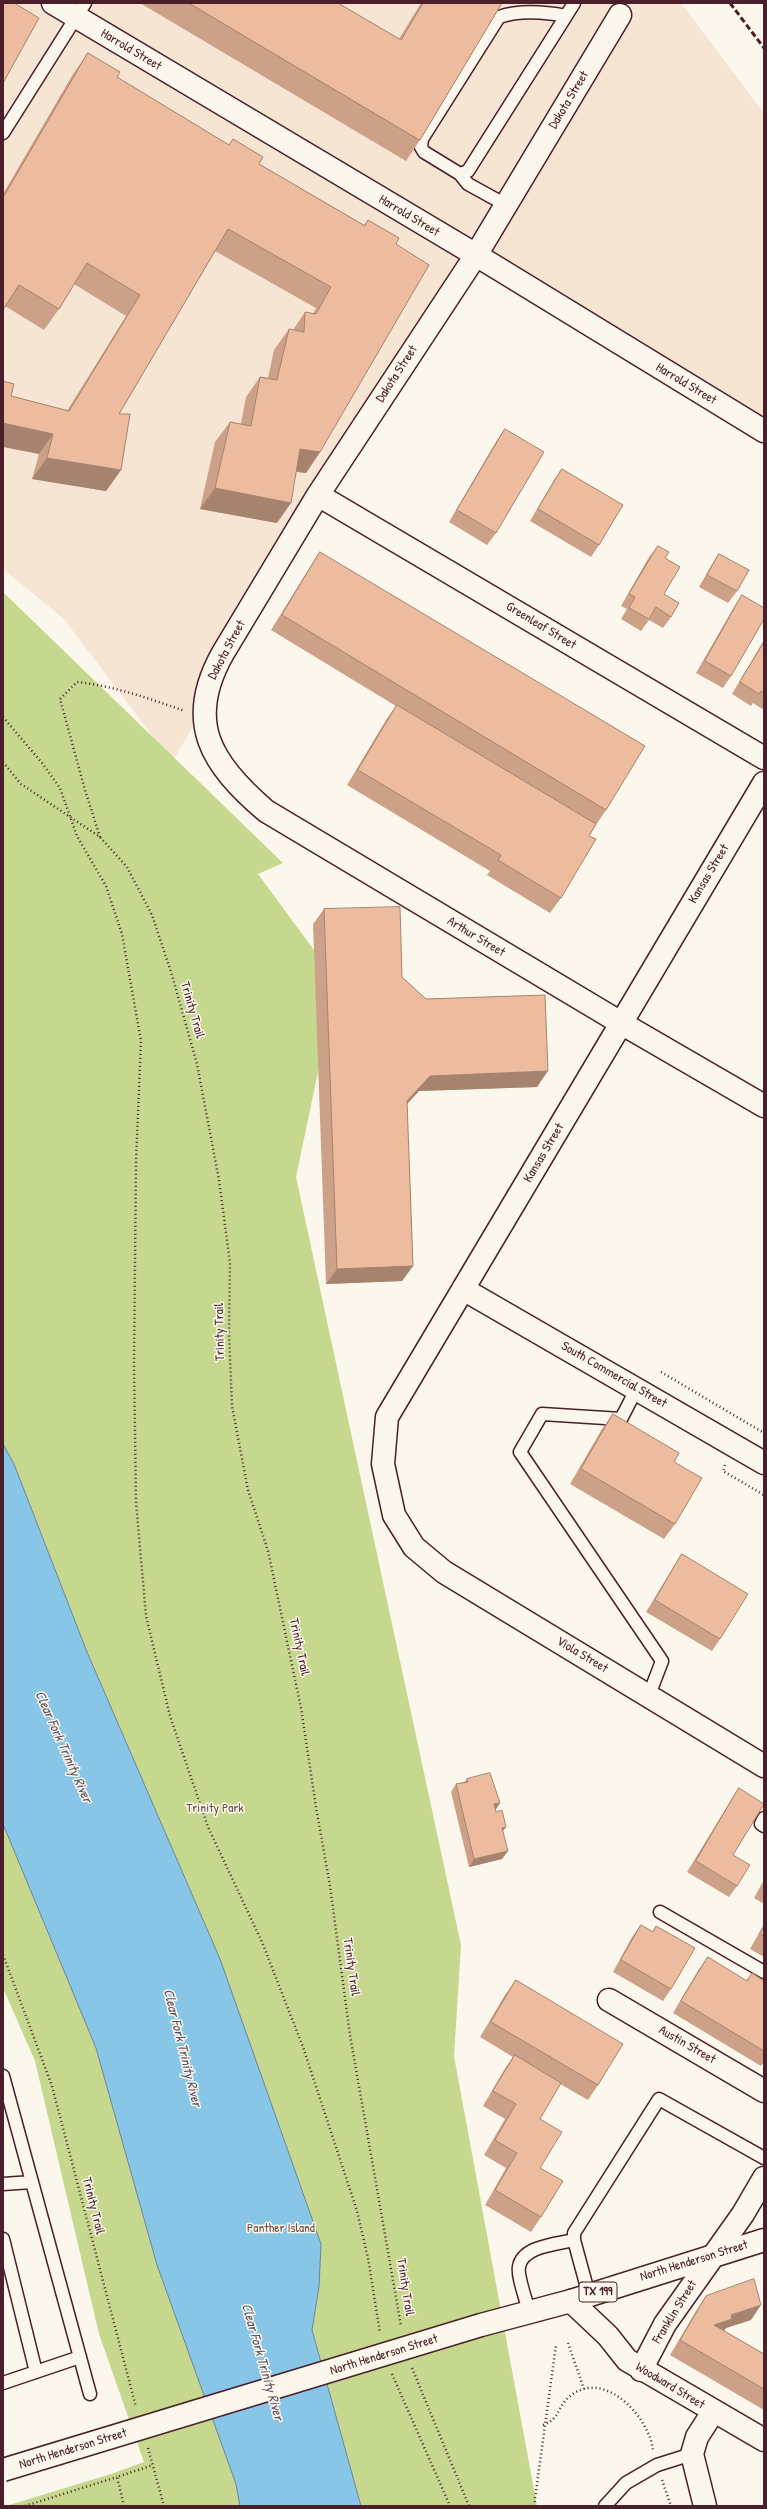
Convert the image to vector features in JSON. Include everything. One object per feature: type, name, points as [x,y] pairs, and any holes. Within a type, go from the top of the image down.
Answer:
[{"type":"street","name":"Harrold Street","points":[[53,3],[80,10],[764,431]]},
{"type":"street","name":"Dakota Street","points":[[209,743],[205,718],[206,694],[212,672],[318,495],[476,255],[620,9]]},
{"type":"street","name":"Greenleaf Street","points":[[318,495],[764,758]]},
{"type":"street","name":"Arthur Street","points":[[209,743],[233,780],[266,810],[621,1023],[764,1106]]},
{"type":"street","name":"Kansas Street","points":[[407,1536],[394,1515],[382,1464],[387,1417],[764,783]]},
{"type":"street","name":"South Commercial Street","points":[[463,1289],[637,1388],[764,1463]]},
{"type":"street","name":"Viola Street","points":[[407,1536],[414,1548],[444,1572],[650,1695],[764,1766]]},
{"type":"street","name":"Austin Street","points":[[609,2000],[764,2091]]},
{"type":"street","name":"Franklin Street","points":[[641,2370],[665,2324],[712,2255],[743,2214],[764,2178]]},
{"type":"street","name":"North Henderson Street","points":[[3,2470],[481,2325],[580,2298],[712,2255],[764,2240]]},
{"type":"street","name":"Woodward Street","points":[[580,2298],[627,2360],[641,2370],[764,2440]]},
{"type":"street","points":[[705,2506],[692,2454],[697,2437],[713,2412]]},
{"type":"lane","points":[[460,174],[468,170],[574,3]]},
{"type":"lane","points":[[3,133],[80,10]]},
{"type":"lane","points":[[506,205],[468,184],[460,174],[424,152],[420,147],[422,139],[499,17],[510,13],[551,13],[566,16]]},
{"type":"lane","points":[[637,1388],[620,1419],[542,1414],[520,1452],[662,1662],[650,1695]]},
{"type":"lane","points":[[764,1818],[760,1824],[764,1826]]},
{"type":"lane","points":[[660,1912],[764,1972]]},
{"type":"lane","points":[[3,2076],[90,2394]]},
{"type":"lane","points":[[580,2298],[574,2233],[659,2099],[764,2158]]},
{"type":"lane","points":[[3,2184],[32,2182]]},
{"type":"lane","points":[[3,2239],[36,2372]]},
{"type":"lane","points":[[530,2312],[518,2268],[523,2257],[530,2252],[574,2240]]},
{"type":"lane","points":[[3,2383],[80,2357]]},
{"type":"lane","points":[[605,2506],[626,2483],[657,2465],[692,2454]]},
{"type":"path","points":[[100,837],[85,790],[60,699],[78,682],[98,684],[133,693],[205,718]]},
{"type":"path","points":[[3,718],[42,763],[60,788],[77,836],[106,886],[122,934],[141,1041],[136,1162],[134,1364],[136,1502],[146,1616],[170,1716],[208,1827],[262,1942],[303,2047],[355,2204],[368,2258],[381,2335]]},
{"type":"path","name":"Trinity Trail","points":[[3,762],[21,784],[71,819],[100,837],[127,867],[152,915],[172,975],[198,1064],[219,1180],[230,1263],[229,1332],[232,1406],[248,1490],[268,1551],[301,1708],[330,1886],[350,2035],[401,2327]]},
{"type":"path","points":[[660,1372],[764,1433]]},
{"type":"path","name":"Trinity Trail","points":[[3,1955],[52,2086],[138,2414]]},
{"type":"path","points":[[568,2343],[584,2389]]},
{"type":"path","points":[[534,2506],[556,2344]]},
{"type":"path","points":[[411,2364],[469,2506]]},
{"type":"path","points":[[390,2370],[450,2506]]},
{"type":"path","points":[[544,2425],[554,2421],[569,2397],[584,2389],[595,2387],[606,2390],[625,2401],[649,2433],[657,2465],[671,2506]]},
{"type":"path","points":[[146,2443],[164,2506]]},
{"type":"path","points":[[25,2506],[153,2465]]},
{"type":"path","points":[[117,2477],[124,2506]]},
{"type":"shaded area","points":[[3,3],[681,3],[764,113],[764,431],[475,255],[172,762],[64,619],[3,569]]},
{"type":"green space","name":"Trinity Park","points":[[3,592],[283,863],[258,874],[314,950],[319,1067],[296,1177],[461,1945],[454,2056],[537,2506],[6,2506],[111,2474],[144,2462],[99,2334],[35,2061],[3,1988]]},
{"type":"water","name":"Clear Fork Trinity River","points":[[3,1444],[14,1464],[87,1652],[220,1959],[321,2244],[319,2287],[312,2330],[361,2506],[240,2506],[236,2484],[157,2265],[96,2048],[3,1824]]},
{"type":"building","points":[[3,3],[14,3],[39,18],[3,83]]},
{"type":"building","points":[[189,3],[338,3],[401,40],[423,3],[502,3],[420,140]]},
{"type":"building","points":[[88,53],[120,72],[117,77],[229,145],[233,139],[263,157],[259,164],[365,226],[368,220],[399,238],[396,244],[429,265],[320,452],[300,449],[291,503],[215,488],[230,422],[251,426],[260,377],[277,380],[289,329],[304,332],[305,312],[316,314],[331,287],[228,229],[119,414],[130,414],[121,470],[47,458],[53,434],[3,423],[3,381],[14,384],[11,396],[69,411],[140,295],[87,263],[59,309],[19,285],[3,310],[3,198]]},
{"type":"building","points":[[505,429],[544,452],[496,533],[457,510]]},
{"type":"building","points":[[562,469],[623,505],[599,545],[538,509]]},
{"type":"building","points":[[658,546],[669,552],[665,558],[680,567],[664,594],[679,603],[671,617],[656,607],[649,619],[629,608],[635,597],[629,594]]},
{"type":"building","points":[[320,552],[645,746],[606,810],[282,615]]},
{"type":"building","points":[[719,554],[749,570],[737,591],[707,575]]},
{"type":"building","points":[[742,595],[764,608],[764,619],[731,676],[705,661]]},
{"type":"building","points":[[764,642],[764,693],[761,691],[759,694],[740,682]]},
{"type":"building","points":[[397,705],[596,824],[589,836],[596,839],[561,898],[498,860],[501,855],[358,770]]},
{"type":"building","points":[[400,907],[402,977],[426,999],[545,995],[548,1071],[430,1076],[407,1101],[413,1266],[337,1269],[324,909]]},
{"type":"building","points":[[613,1414],[679,1453],[674,1462],[702,1478],[675,1524],[581,1469]]},
{"type":"building","points":[[682,1554],[748,1594],[720,1639],[655,1600]]},
{"type":"building","points":[[490,1773],[500,1803],[494,1804],[496,1812],[502,1810],[506,1827],[502,1828],[508,1851],[474,1859],[456,1784],[468,1782],[467,1779]]},
{"type":"building","points":[[739,1788],[764,1804],[733,1855],[750,1865],[737,1886],[696,1861]]},
{"type":"building","points":[[641,1925],[653,1932],[656,1926],[695,1948],[671,1989],[621,1960]]},
{"type":"building","points":[[764,1927],[764,1936],[760,1934]]},
{"type":"building","points":[[708,1957],[747,1981],[752,1973],[764,1981],[764,2051],[681,2001]]},
{"type":"building","points":[[516,1980],[623,2044],[598,2085],[491,2022]]},
{"type":"building","points":[[515,2055],[561,2083],[540,2119],[562,2132],[540,2168],[563,2181],[541,2217],[495,2190],[517,2153],[495,2140],[516,2104],[493,2091]]},
{"type":"building","points":[[754,2279],[761,2305],[731,2315],[732,2319],[714,2325],[764,2354],[764,2389],[680,2340],[706,2296]]},
{"type":"railway","points":[[730,3],[764,48]]},
{"type":"park label","name":"Panther Island","points":[[281,2229]]}]
